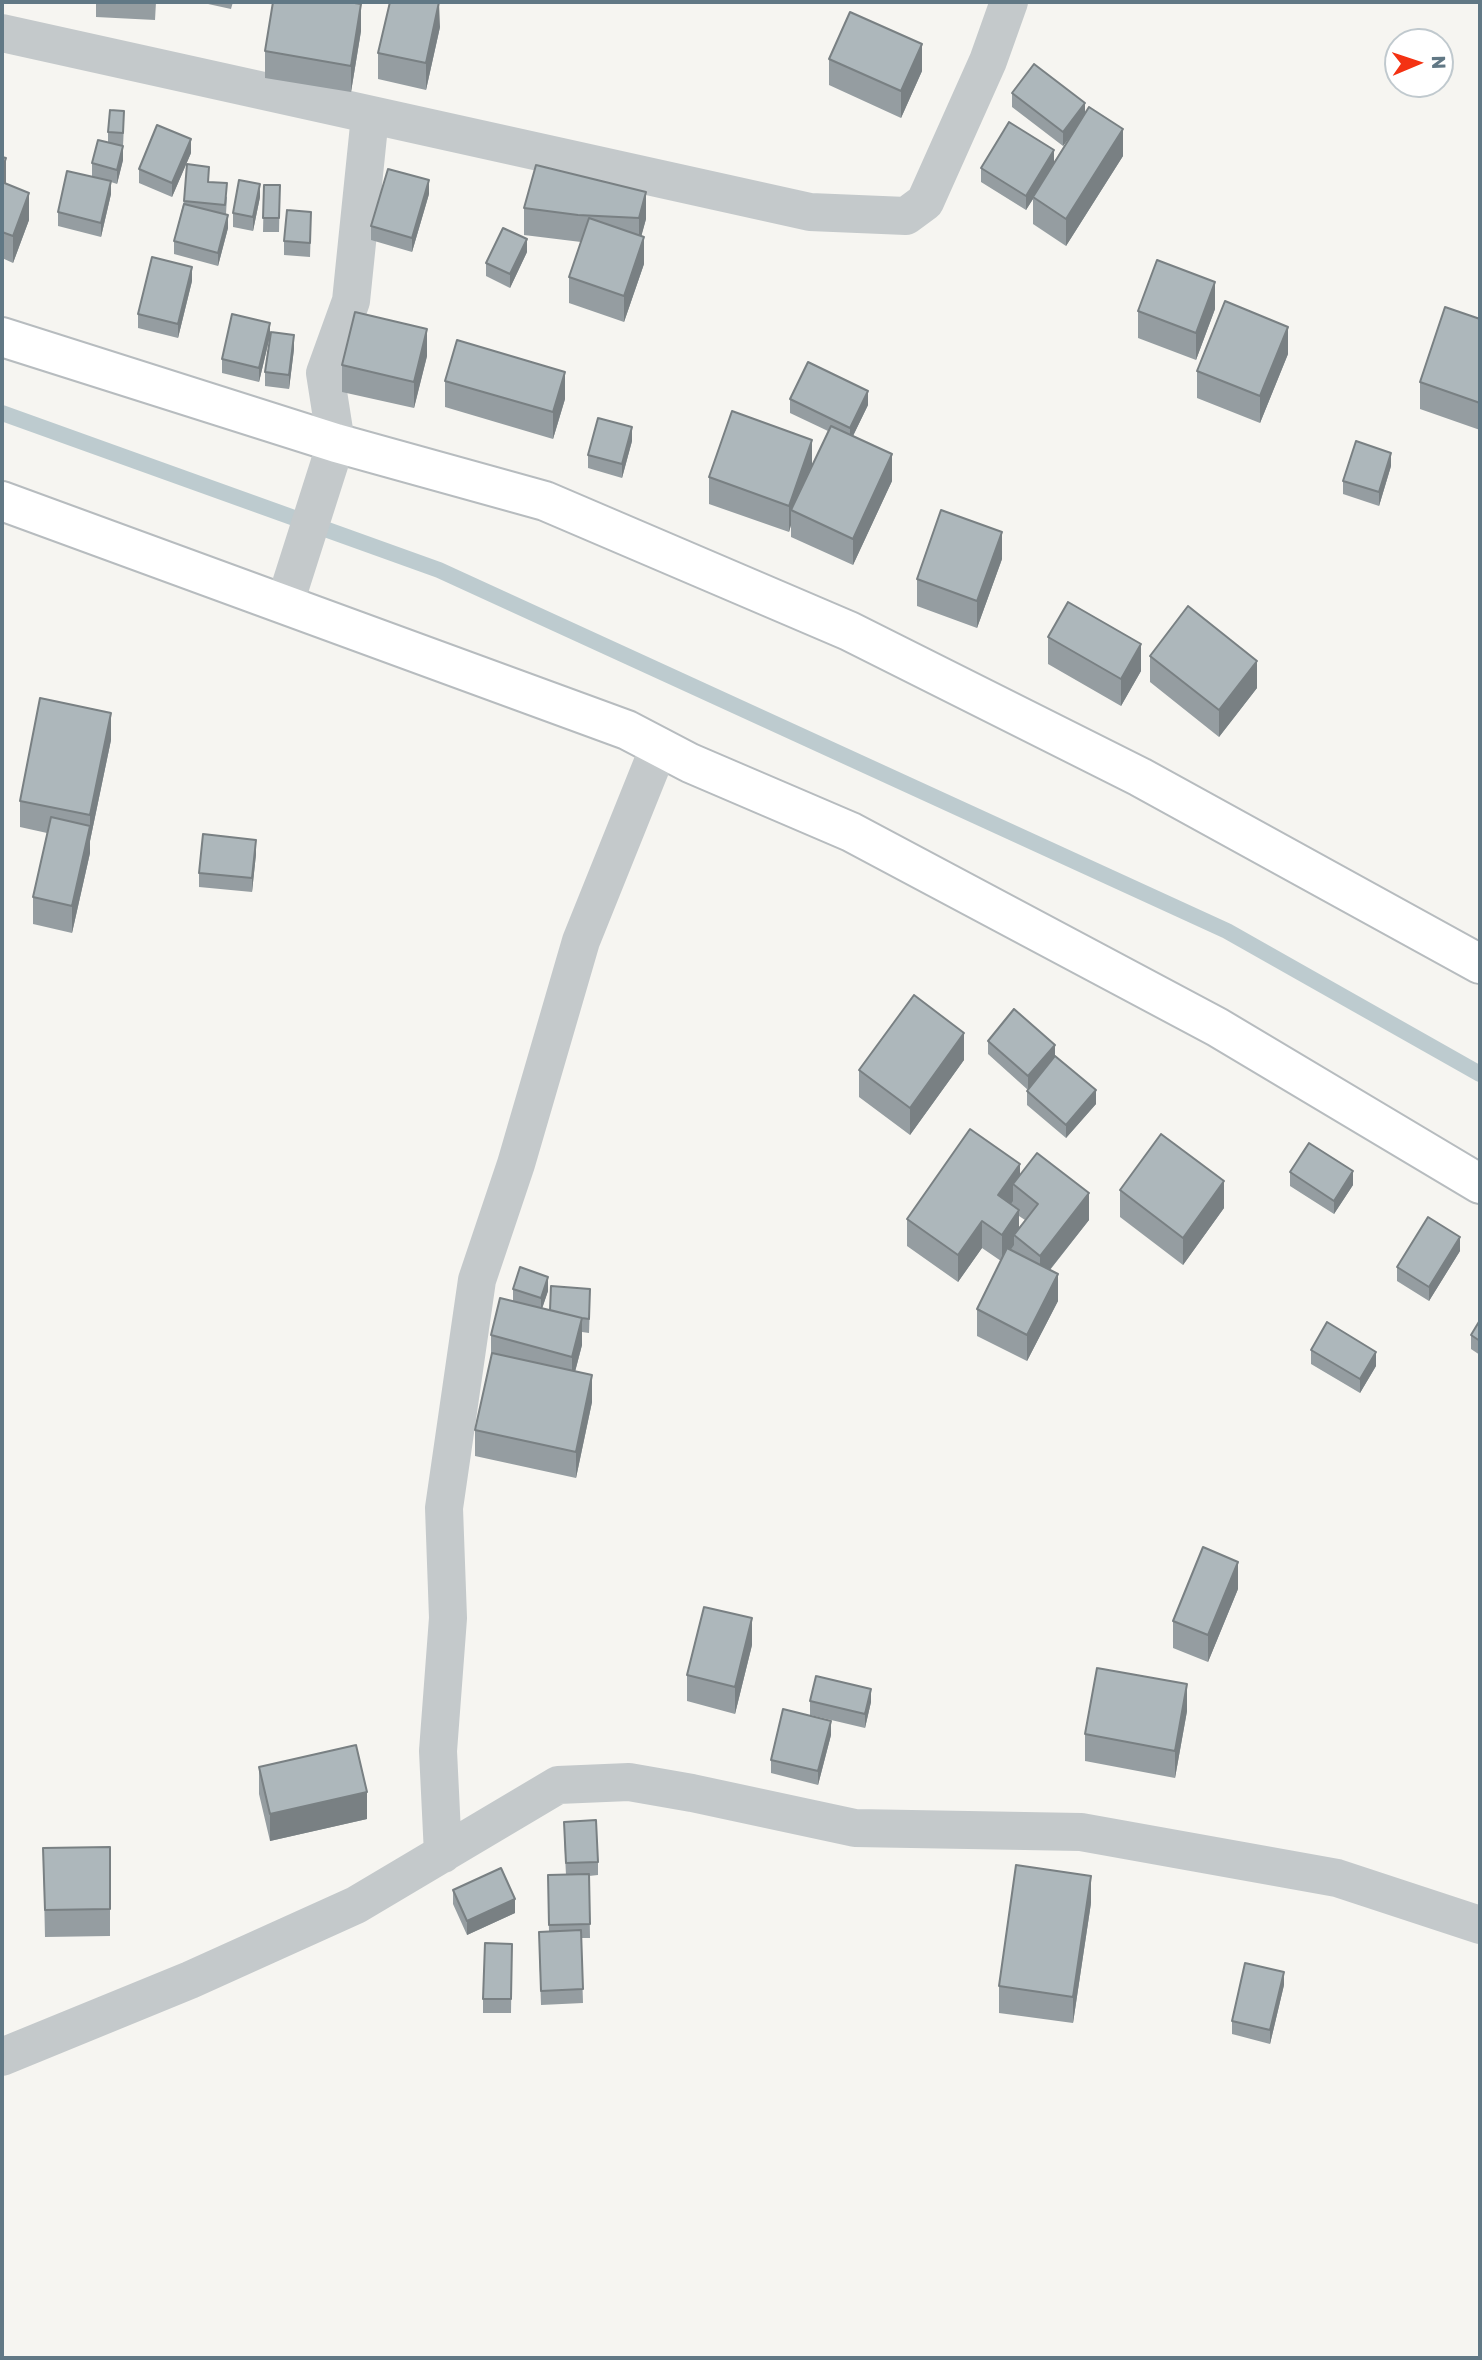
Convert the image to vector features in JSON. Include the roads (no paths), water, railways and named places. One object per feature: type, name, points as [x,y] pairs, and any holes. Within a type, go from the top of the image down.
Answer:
[{"type":"main road","points":[[2,337],[337,443],[545,501],[849,631],[1140,777],[1480,964]]},
{"type":"main road","points":[[2,501],[627,730],[690,763],[850,832],[1217,1027],[1480,1184]]},
{"type":"street","points":[[2,33],[810,212],[906,216],[925,202],[988,61],[1009,2]]},
{"type":"street","points":[[285,603],[337,443],[325,373],[351,301],[370,116]]},
{"type":"street","points":[[443,1854],[438,1751],[448,1618],[444,1508],[477,1280],[516,1164],[581,941],[659,747]]},
{"type":"street","points":[[2,2057],[190,1980],[356,1905],[558,1785],[629,1782],[855,1828],[1081,1832],[1337,1878],[1480,1925]]},
{"type":"waterway","points":[[2,413],[439,570],[1227,931],[1480,1074]]}]
